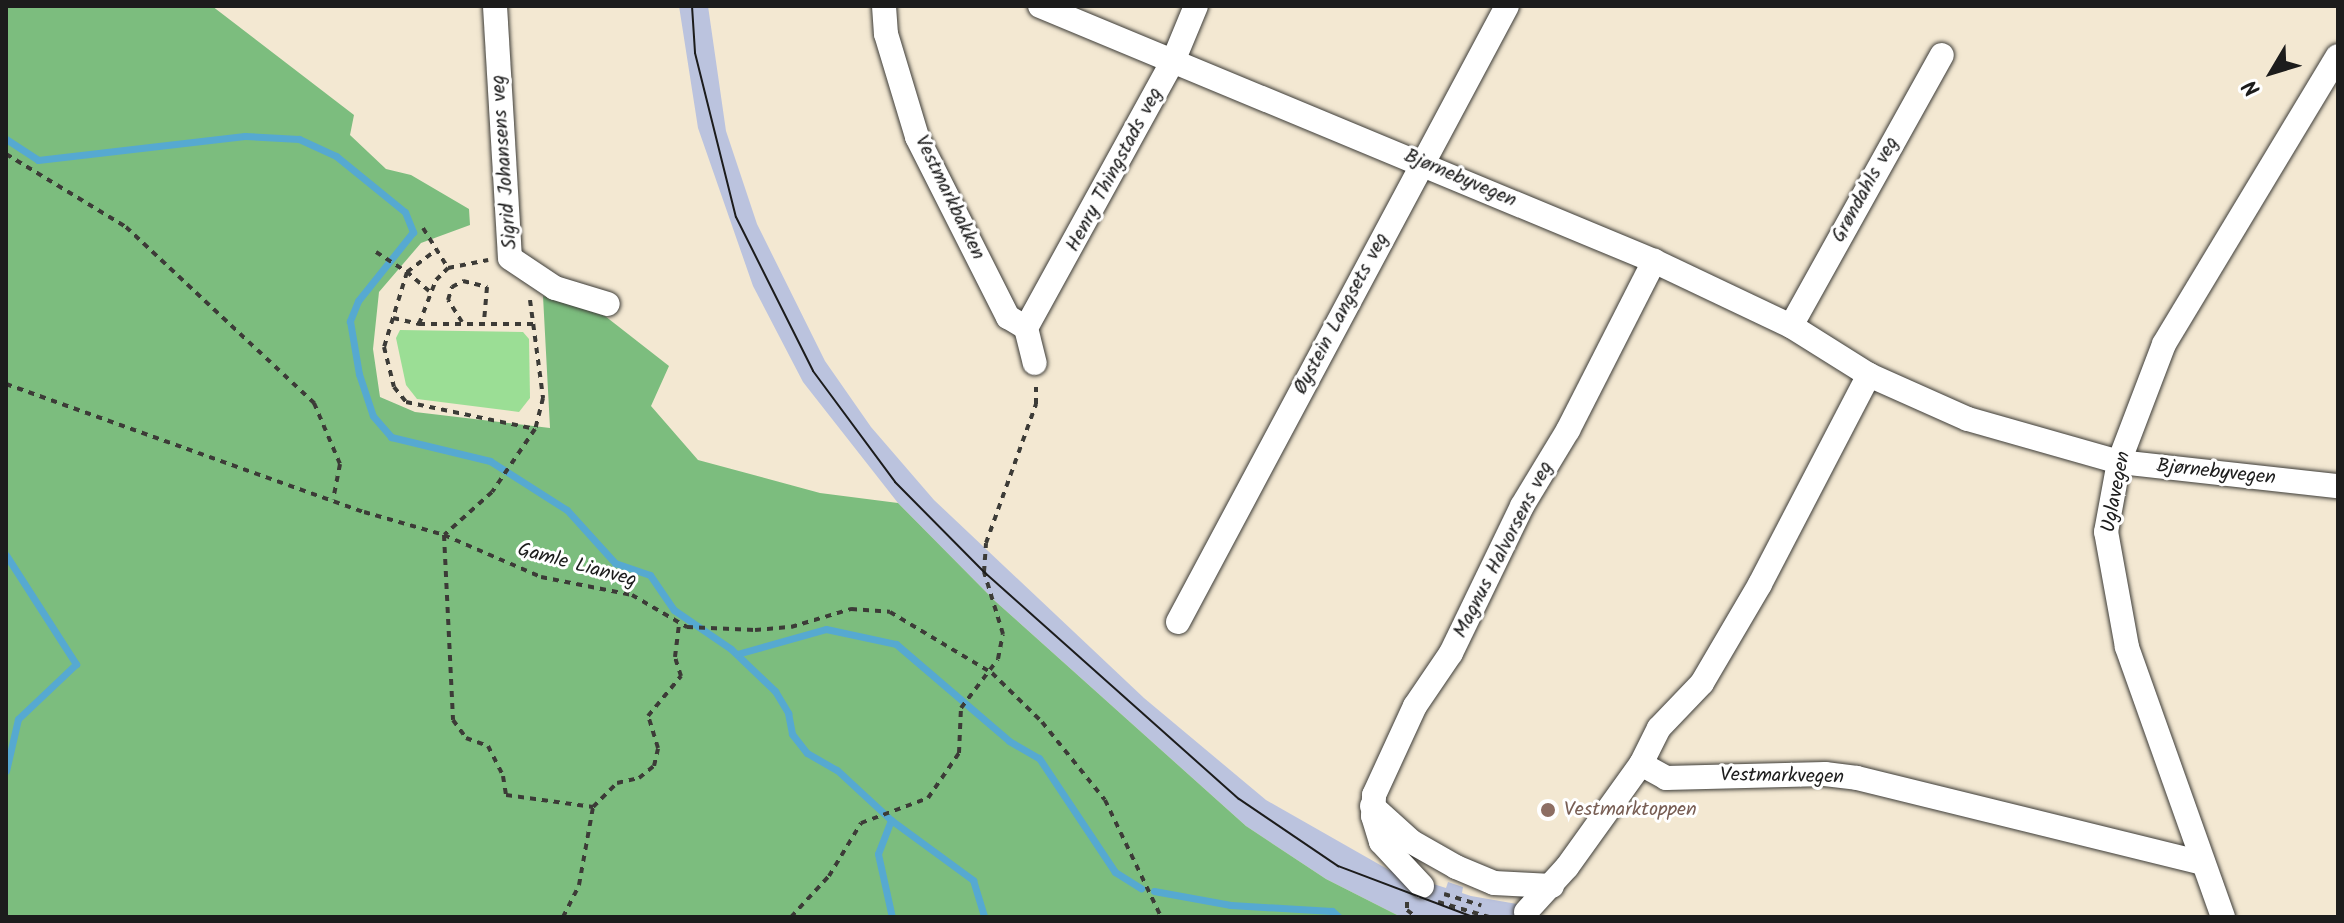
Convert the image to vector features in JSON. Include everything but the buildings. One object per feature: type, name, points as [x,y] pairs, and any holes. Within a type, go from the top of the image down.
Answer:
[{"type":"street","name":"Sigrid Johansens veg","points":[[495,6],[510,258],[555,288],[608,304]]},
{"type":"street","name":"Vestmarkbakken","points":[[884,6],[886,34],[917,137],[1008,317],[1026,328]]},
{"type":"street","name":"Bjørnebyvegen","points":[[1040,6],[1174,59],[1654,261],[1791,326],[1869,375],[1968,419],[2119,462],[2338,486]]},
{"type":"street","name":"Henry Thingstads veg","points":[[1026,328],[1174,59],[1196,6]]},
{"type":"street","name":"Øystein Langsets veg","points":[[1178,622],[1507,6]]},
{"type":"street","name":"Grøndahls veg","points":[[1791,326],[1942,55]]},
{"type":"street","name":"Uglavegen","points":[[2223,917],[2127,647],[2114,594],[2106,532],[2119,462],[2164,344],[2338,56]]},
{"type":"street","name":"Magnus Halvorsens veg","points":[[1373,800],[1415,706],[1451,653],[1522,506],[1568,430],[1654,261]]},
{"type":"street","points":[[1026,328],[1035,363]]},
{"type":"street","points":[[1526,912],[1552,886],[1641,764],[1659,728],[1702,683],[1760,584],[1869,375]]},
{"type":"street","name":"Vestmarkvegen","points":[[1641,764],[1666,778],[1825,774],[1857,778],[2202,863]]},
{"type":"street","points":[[1373,800],[1381,842],[1422,886]]},
{"type":"street","points":[[1373,800],[1412,842],[1456,867],[1494,883],[1552,886]]},
{"type":"path","points":[[6,154],[126,227],[314,403],[340,464],[333,499]]},
{"type":"path","points":[[423,228],[448,268]]},
{"type":"path","points":[[436,250],[407,272],[384,347],[394,387],[406,402],[535,429]]},
{"type":"path","points":[[376,252],[383,254],[429,291]]},
{"type":"path","points":[[419,324],[429,291],[448,268],[469,261],[510,258]]},
{"type":"path","points":[[462,322],[448,300],[452,287],[463,281],[487,287],[484,322]]},
{"type":"path","points":[[528,294],[536,324],[543,398],[535,429],[492,492],[444,535],[453,720],[466,738],[488,746],[503,776],[502,792],[593,807]]},
{"type":"path","points":[[393,318],[419,324],[536,324]]},
{"type":"path","points":[[791,917],[829,876],[861,823],[928,798],[959,753],[961,708],[992,673],[1003,634],[984,572],[986,543],[1036,404],[1035,363]]},
{"type":"path","name":"Gamle Lianveg","points":[[6,384],[444,535],[541,577],[632,595],[679,624],[755,630],[791,627],[851,609],[890,612],[992,673],[1042,722],[1105,800],[1161,917]]},
{"type":"path","points":[[563,917],[579,885],[593,807],[617,783],[639,778],[654,766],[658,748],[647,726],[648,716],[681,676],[675,657],[679,624]]},
{"type":"path","points":[[1485,900],[1445,891],[1424,879],[1419,894],[1489,917]]},
{"type":"shaded area","points":[[679,6],[708,6],[726,131],[757,224],[825,361],[871,427],[934,500],[1144,698],[1266,800],[1389,870],[1446,888],[1448,882],[1463,887],[1462,893],[1471,896],[1517,904],[1529,917],[1401,917],[1326,879],[1246,826],[995,601],[898,503],[803,382],[753,286],[698,128]]},
{"type":"green space","points":[[6,6],[212,6],[354,115],[350,135],[386,169],[411,175],[469,209],[470,225],[421,243],[379,292],[373,349],[380,397],[415,412],[550,428],[543,296],[605,316],[669,366],[651,406],[698,460],[820,493],[898,503],[995,601],[1246,826],[1326,879],[1401,917],[6,917]]},
{"type":"green space","points":[[400,330],[523,332],[529,339],[530,398],[519,412],[417,399],[406,385],[396,338]]},
{"type":"waterway","points":[[6,139],[38,160],[245,136],[299,139],[336,156],[405,212],[413,232],[358,301],[350,321],[359,374],[373,416],[391,437],[490,461],[567,510],[615,563],[650,575],[674,610],[731,649],[775,691],[788,713],[792,734],[807,753],[837,770],[891,820],[878,854],[892,917]]},
{"type":"waterway","points":[[6,555],[76,664],[18,719],[6,771]]},
{"type":"waterway","points":[[737,654],[826,629],[896,644],[1009,741],[1039,758],[1115,872],[1141,888]]},
{"type":"waterway","points":[[891,820],[973,880],[984,917]]},
{"type":"waterway","points":[[1154,891],[1231,905],[1332,911],[1339,917]]},
{"type":"tram line","points":[[692,6],[695,53],[736,217],[813,371],[895,482],[984,572],[1239,799],[1338,866],[1473,917]]},
{"type":"place","name":"Vestmarktoppen","points":[[1548,810]]}]
